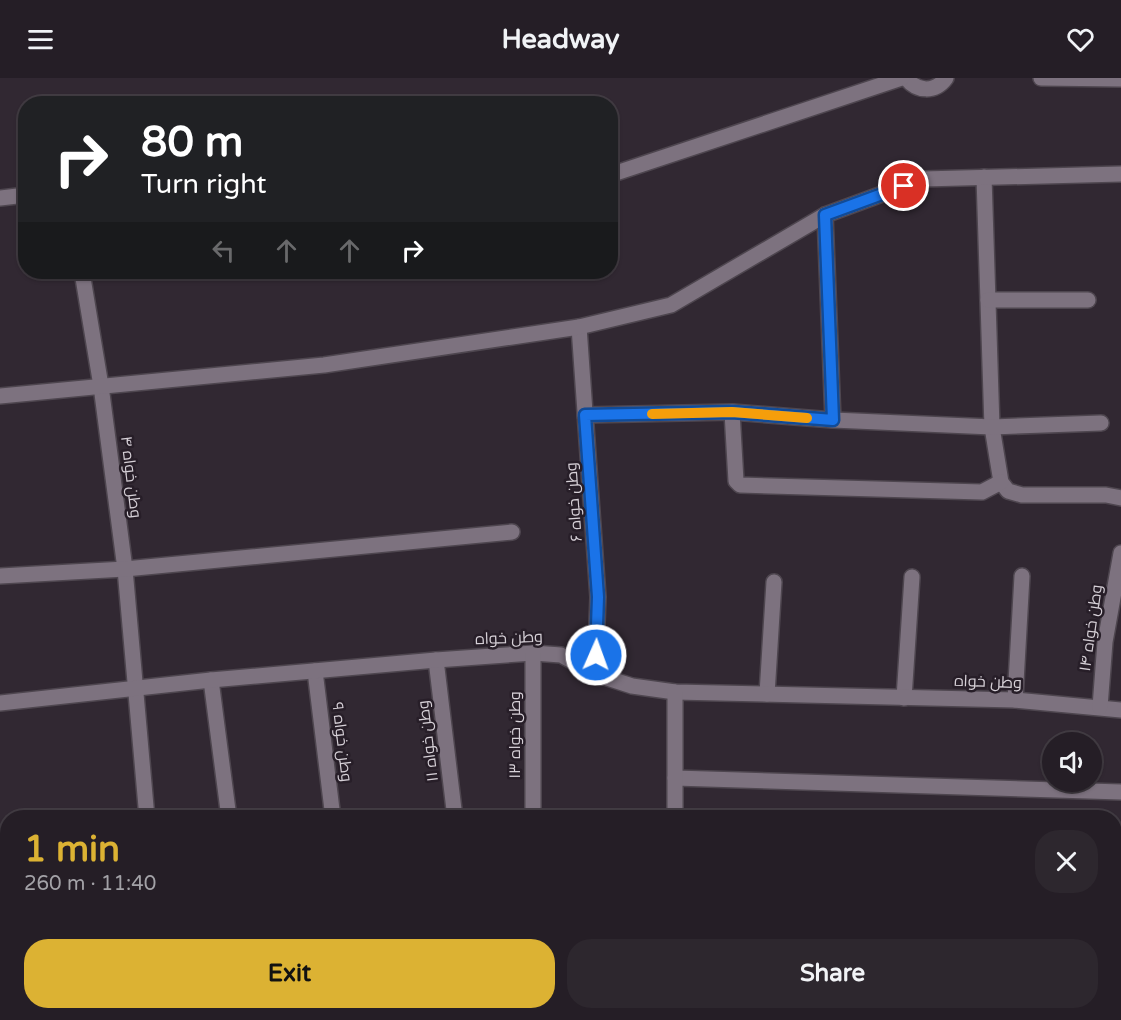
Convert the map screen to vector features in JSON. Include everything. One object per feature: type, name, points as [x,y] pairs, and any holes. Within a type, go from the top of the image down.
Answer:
[{"type":"street","points":[[618,172],[904,78],[918,88],[926,90],[934,88],[946,78]]},
{"type":"street","points":[[1041,78],[1121,79]]},
{"type":"street","points":[[0,396],[324,365],[579,327],[671,305],[825,215],[923,179],[1121,174]]},
{"type":"street","points":[[984,177],[992,427],[1001,482],[1008,491],[1022,495],[1106,495],[1121,498]]},
{"type":"street","points":[[0,198],[18,196]]},
{"type":"street","points":[[825,215],[833,420]]},
{"type":"street","name":"وطن خواه ۴","points":[[83,279],[101,386],[124,569],[146,810]]},
{"type":"street","points":[[988,300],[1088,300]]},
{"type":"street","name":"وطن خواه ۶","points":[[579,327],[598,597],[595,674]]},
{"type":"street","points":[[732,412],[736,481],[740,485],[982,492],[1001,482]]},
{"type":"street","points":[[585,415],[732,412],[833,420],[992,427],[1101,423]]},
{"type":"street","points":[[0,576],[124,569],[512,532]]},
{"type":"street","name":"وطن خواه ۱۴","points":[[1100,707],[1105,642],[1121,553]]},
{"type":"street","points":[[1015,700],[1022,576]]},
{"type":"street","points":[[904,698],[912,577]]},
{"type":"street","points":[[767,694],[774,582]]},
{"type":"street","points":[[1105,642],[1121,645]]},
{"type":"street","name":"وطن خواه","points":[[0,703],[211,680],[533,653],[561,655],[595,674],[632,686],[675,692],[1015,700],[1121,710]]},
{"type":"street","name":"وطن خواه ۱۳","points":[[533,653],[533,810]]},
{"type":"street","name":"وطن خواه ۱۱","points":[[436,660],[454,810]]},
{"type":"street","name":"وطن خواه ۹","points":[[315,671],[332,810]]},
{"type":"street","points":[[211,680],[228,810]]},
{"type":"street","points":[[675,692],[675,810]]},
{"type":"street","points":[[675,778],[1121,792]]},
{"type":"slow traffic","points":[[652,414],[732,412],[807,418]]},
{"type":"route","points":[[596,655],[598,597],[585,415],[732,412],[833,420],[825,215],[904,186]]}]
